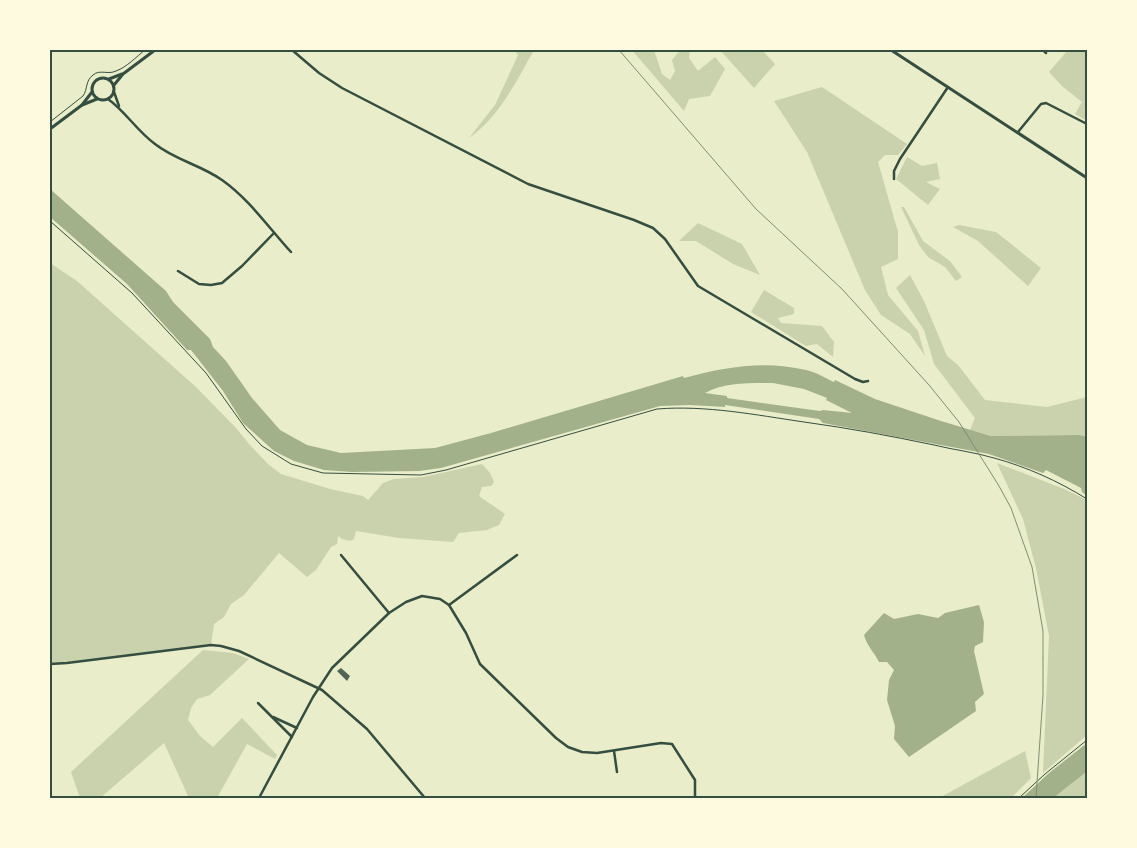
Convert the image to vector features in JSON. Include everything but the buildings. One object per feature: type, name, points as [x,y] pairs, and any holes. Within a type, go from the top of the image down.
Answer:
[{"type":"main road","points":[[114,86],[123,74],[155,50]]},
{"type":"main road","points":[[891,50],[1087,178]]},
{"type":"main road","points":[[82,105],[92,92],[96,80],[109,79],[123,74]]},
{"type":"main road","points":[[92,92],[102,100],[108,99],[114,92],[114,86],[109,79]]},
{"type":"main road","points":[[50,129],[82,105],[98,98]]},
{"type":"street","points":[[292,50],[319,73],[342,88],[528,184],[653,228],[665,239],[698,286],[859,382],[868,381]]},
{"type":"street","points":[[1043,50],[1046,53]]},
{"type":"street","points":[[894,179],[894,171],[900,159],[948,87]]},
{"type":"street","points":[[114,92],[120,108]]},
{"type":"street","points":[[108,99],[120,108],[154,144],[176,158],[214,175],[230,186],[291,252]]},
{"type":"street","points":[[1018,132],[1041,104],[1046,103],[1087,124]]},
{"type":"street","points":[[178,271],[199,284],[211,285],[222,283],[242,266],[274,233]]},
{"type":"street","points":[[449,605],[516,555]]},
{"type":"street","points":[[341,556],[389,613]]},
{"type":"street","points":[[259,798],[318,688],[332,668],[389,613],[406,602],[422,596],[440,599],[449,605],[466,633],[480,664],[556,738],[582,752],[597,753],[661,743],[672,744],[693,774],[696,785],[695,798]]},
{"type":"street","points":[[50,664],[211,645],[244,653],[322,690],[367,729],[425,798]]},
{"type":"street","points":[[258,703],[292,736]]},
{"type":"street","points":[[270,715],[297,728]]},
{"type":"street","points":[[614,750],[617,772]]},
{"type":"path","points":[[50,122],[83,96],[88,80],[93,75],[100,72],[110,73],[117,71],[145,50]]},
{"type":"path","points":[[50,221],[132,293],[206,373],[246,429],[262,446],[291,464],[307,469],[323,473],[421,475],[446,470],[657,409],[677,408],[760,415],[822,424],[978,454],[1004,461],[1055,480],[1087,499]]},
{"type":"path","points":[[1019,798],[1087,740]]},
{"type":"shaded area","points":[[514,50],[534,50],[498,109],[480,130],[469,138],[495,105],[518,55]]},
{"type":"shaded area","points":[[632,50],[654,50],[662,74],[670,80],[675,71],[672,60],[680,50],[690,51],[689,58],[698,71],[715,57],[725,69],[710,96],[689,99],[684,111]]},
{"type":"shaded area","points":[[720,50],[762,50],[775,64],[754,88]]},
{"type":"shaded area","points":[[1068,50],[1087,50],[1087,121],[1075,114],[1082,102],[1062,86],[1049,72]]},
{"type":"shaded area","points":[[822,87],[907,144],[898,155],[885,155],[878,162],[898,232],[898,259],[881,267],[888,295],[918,331],[925,356],[910,334],[881,315],[865,290],[807,152],[774,101]]},
{"type":"shaded area","points":[[907,157],[922,166],[937,163],[940,179],[926,182],[940,189],[928,205],[896,179]]},
{"type":"shaded area","points":[[50,189],[166,291],[173,302],[210,339],[213,347],[226,361],[252,398],[280,430],[307,445],[341,453],[435,448],[683,376],[684,378],[745,366],[775,365],[810,371],[834,382],[835,380],[875,399],[991,436],[1080,435],[1087,437],[1087,496],[1082,492],[1081,488],[1046,470],[1043,473],[989,454],[823,423],[819,419],[725,405],[725,407],[660,406],[441,468],[419,471],[352,472],[324,470],[294,461],[274,451],[243,423],[223,391],[191,350],[187,350],[127,284],[50,217]],"holes":[[[747,383],[773,383],[804,389],[827,398],[826,400],[852,413],[820,411],[727,398],[727,396],[705,393],[729,385]]]},
{"type":"shaded area","points":[[901,207],[904,207],[923,241],[950,261],[962,277],[956,281],[945,267],[928,257],[919,245]]},
{"type":"shaded area","points":[[698,223],[742,244],[760,275],[733,264],[696,241],[679,241]]},
{"type":"shaded area","points":[[959,225],[996,232],[1041,268],[1028,286],[978,241],[953,227]]},
{"type":"shaded area","points":[[50,263],[77,281],[196,387],[268,464],[281,474],[330,489],[363,496],[368,500],[383,483],[394,479],[423,477],[482,464],[490,473],[494,482],[491,486],[482,487],[479,496],[505,514],[499,525],[487,530],[459,533],[453,542],[399,538],[356,531],[354,539],[350,541],[338,536],[337,544],[331,547],[316,570],[307,577],[279,553],[244,595],[231,604],[224,617],[214,624],[211,645],[57,664],[50,662]]},
{"type":"shaded area","points":[[910,275],[924,301],[947,356],[958,365],[985,400],[1047,407],[1087,397],[1087,437],[1080,435],[992,436],[970,430],[975,418],[934,364],[924,330],[896,288]]},
{"type":"shaded area","points":[[764,290],[794,308],[794,314],[778,318],[781,323],[822,326],[834,342],[833,357],[817,344],[806,346],[751,312]]},
{"type":"shaded area","points":[[997,463],[1087,500],[1087,735],[1043,773],[1049,636],[1036,568],[1023,519]]},
{"type":"shaded area","points":[[979,605],[984,622],[983,642],[975,646],[974,651],[984,694],[975,702],[976,711],[909,757],[894,739],[895,726],[887,700],[889,680],[894,670],[887,662],[879,662],[864,635],[884,613],[894,619],[918,614],[938,618],[945,613]]},
{"type":"shaded area","points":[[203,650],[233,653],[249,659],[210,695],[197,699],[191,708],[188,720],[200,736],[213,747],[242,718],[277,755],[275,759],[247,744],[217,798],[189,798],[164,743],[100,798],[80,798],[71,772]]},
{"type":"shaded area","points":[[1087,743],[1087,771],[1083,775],[1054,798],[1022,798],[1049,773]]},
{"type":"shaded area","points":[[1025,751],[1031,778],[1011,798],[939,798]]},
{"type":"shaded area","points":[[1087,771],[1087,798],[1054,798],[1067,785]]},
{"type":"railway","points":[[619,50],[756,209],[842,289],[929,385],[959,422],[999,486],[1011,508],[1032,567],[1043,631],[1043,695],[1036,798]]}]
